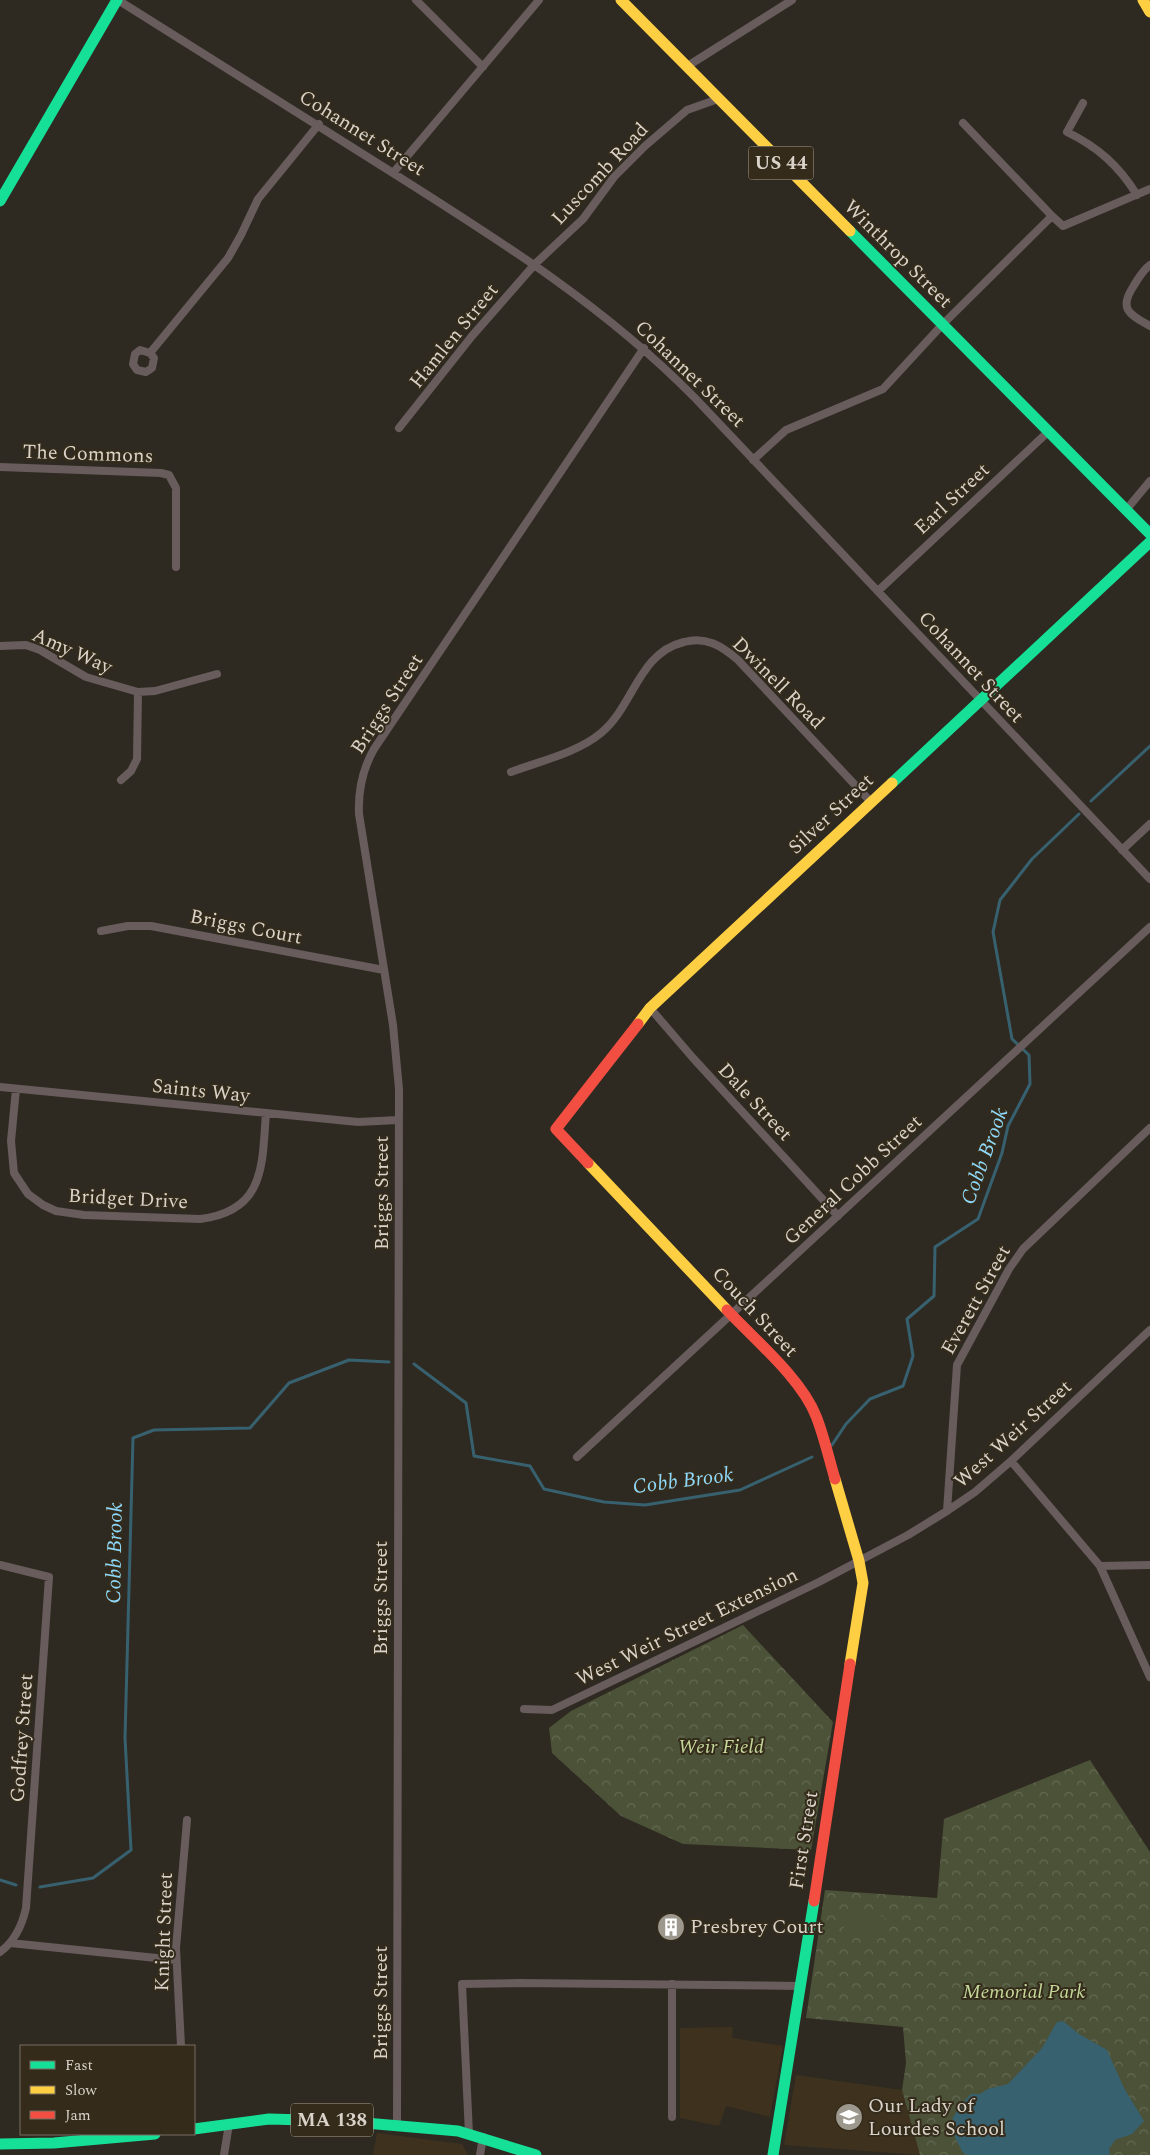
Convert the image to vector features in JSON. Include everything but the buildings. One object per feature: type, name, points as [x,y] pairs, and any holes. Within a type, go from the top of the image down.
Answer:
[{"type":"main road","points":[[0,201],[117,0]]},
{"type":"main road","name":"Winthrop Street","points":[[621,0],[1150,534]]},
{"type":"main road","points":[[1143,0],[1150,12]]},
{"type":"main road","name":"Silver Street","points":[[556,1129],[650,1008],[1150,542]]},
{"type":"main road","name":"Couch Street","points":[[556,1129],[791,1378],[808,1400],[816,1416],[860,1561]]},
{"type":"main road","name":"First Street","points":[[773,2155],[802,1986],[863,1583],[860,1561]]},
{"type":"main road","name":"MA 138","points":[[195,2129],[302,2118],[469,2134],[536,2155]]},
{"type":"main road","points":[[0,2144],[54,2143],[144,2135]]},
{"type":"street","name":"Cohannet Street","points":[[117,0],[319,124],[535,264],[644,348],[753,460],[1150,880]]},
{"type":"street","points":[[416,0],[483,67]]},
{"type":"street","points":[[393,173],[539,0]]},
{"type":"street","points":[[686,67],[792,0]]},
{"type":"street","name":"Luscomb Road","points":[[535,264],[583,219],[614,176],[645,146],[687,110],[718,99]]},
{"type":"street","points":[[1082,103],[1067,132],[1084,140],[1115,165],[1136,195]]},
{"type":"street","points":[[963,123],[1052,216],[1064,226],[1150,189]]},
{"type":"street","points":[[150,352],[228,258],[242,236],[258,200],[319,124]]},
{"type":"street","points":[[753,460],[786,430],[883,390],[942,325],[1052,216]]},
{"type":"street","name":"Hamlen Street","points":[[399,428],[472,336],[535,264]]},
{"type":"street","points":[[1150,265],[1144,270],[1126,301],[1126,308],[1131,314],[1150,326]]},
{"type":"street","name":"Briggs Street","points":[[397,2126],[397,1057],[359,814],[360,782],[367,760],[644,348]]},
{"type":"street","name":"Earl Street","points":[[878,592],[1049,431]]},
{"type":"street","name":"The Commons","points":[[0,467],[169,475],[176,488],[176,567]]},
{"type":"street","points":[[1126,510],[1150,481]]},
{"type":"street","name":"Dwinell Road","points":[[511,772],[576,748],[600,734],[618,716],[652,660],[670,647],[690,640],[701,640],[721,647],[738,660],[871,802]]},
{"type":"street","name":"Amy Way","points":[[0,646],[26,645],[40,650],[86,677],[138,692],[155,691],[217,674]]},
{"type":"street","points":[[120,780],[131,771],[137,759],[138,692]]},
{"type":"street","points":[[1122,850],[1150,824]]},
{"type":"street","name":"Briggs Court","points":[[101,931],[128,926],[151,926],[384,970]]},
{"type":"street","name":"General Cobb Street","points":[[577,1457],[1150,927]]},
{"type":"street","name":"Dale Street","points":[[650,1008],[693,1058],[838,1216]]},
{"type":"street","name":"Saints Way","points":[[0,1088],[358,1122],[398,1120]]},
{"type":"street","name":"Bridget Drive","points":[[16,1089],[11,1156],[14,1173],[20,1184],[43,1205],[56,1211],[84,1215],[200,1219],[215,1217],[233,1210],[248,1197],[260,1176],[266,1114]]},
{"type":"street","name":"Everett Street","points":[[947,1511],[954,1379],[956,1365],[966,1344],[1023,1249],[1150,1128]]},
{"type":"street","name":"West Weir Street","points":[[860,1561],[947,1511],[975,1492],[1011,1461],[1150,1330]]},
{"type":"street","points":[[1011,1461],[1100,1566],[1150,1677]]},
{"type":"street","name":"West Weir Street Extension","points":[[524,1709],[552,1710],[860,1561]]},
{"type":"street","name":"Godfrey Street","points":[[0,1565],[50,1578],[26,1908],[20,1928],[10,1943],[0,1952]]},
{"type":"street","points":[[1100,1566],[1150,1565]]},
{"type":"street","name":"Knight Street","points":[[181,2045],[176,1960],[187,1820]]},
{"type":"street","points":[[10,1943],[176,1960]]},
{"type":"street","points":[[469,2134],[462,1984],[802,1986]]},
{"type":"street","points":[[672,1984],[672,2117]]},
{"type":"street","points":[[224,2155],[229,2124]]},
{"type":"street","points":[[480,2155],[483,2137]]},
{"type":"shaded area","points":[[733,2027],[732,2038],[783,2046],[770,2117],[726,2106],[719,2126],[680,2118],[680,2028]]},
{"type":"shaded area","name":"Our Lady of Lourdes School","points":[[796,2075],[902,2090],[920,2155],[784,2145]]},
{"type":"shaded area","points":[[377,2133],[462,2144],[468,2155],[373,2155]]},
{"type":"green space","name":"Weir Field","points":[[743,1625],[833,1722],[811,1850],[683,1844],[621,1816],[552,1753],[549,1728],[571,1711]]},
{"type":"green space","name":"Memorial Park","points":[[1090,1760],[1150,1852],[1150,2155],[920,2155],[902,2090],[906,2063],[903,2027],[806,2018],[825,1890],[937,1898],[944,1819]]},
{"type":"green space","points":[[846,1911],[885,1917],[882,1938],[843,1933]]},
{"type":"water","points":[[1063,2021],[1079,2034],[1107,2050],[1124,2088],[1144,2121],[1132,2134],[1115,2140],[1109,2149],[1110,2155],[968,2155],[963,2153],[951,2129],[953,2117],[965,2100],[971,2094],[980,2094],[988,2089],[1008,2084],[1042,2048],[1057,2022]]},
{"type":"waterway","name":"Cobb Brook","points":[[1091,801],[1150,746]]},
{"type":"waterway","name":"Cobb Brook","points":[[832,1445],[846,1424],[870,1399],[903,1386],[913,1356],[907,1319],[934,1296],[935,1247],[978,1219],[1002,1153],[1008,1126],[1030,1084],[1029,1055],[1012,1039],[993,932],[1000,900],[1032,859],[1079,814]]},
{"type":"waterway","name":"Cobb Brook","points":[[40,1887],[93,1878],[131,1850],[125,1738],[133,1438],[154,1430],[250,1428],[289,1383],[349,1360],[389,1362]]},
{"type":"waterway","name":"Cobb Brook","points":[[414,1364],[466,1403],[474,1456],[530,1466],[544,1489],[604,1502],[645,1505],[740,1490],[812,1457]]},
{"type":"waterway","name":"Cobb Brook","points":[[0,1880],[16,1885]]},
{"type":"traffic: fast","points":[[0,201],[117,0]]},
{"type":"traffic: fast","points":[[850,231],[1150,534]]},
{"type":"traffic: fast","points":[[892,783],[1150,542]]},
{"type":"traffic: fast","points":[[773,2155],[814,1901]]},
{"type":"traffic: fast","points":[[195,2129],[269,2119],[342,2121],[458,2131],[536,2155]]},
{"type":"traffic: fast","points":[[0,2144],[54,2143],[144,2135]]},
{"type":"traffic: slow","points":[[621,0],[850,231]]},
{"type":"traffic: slow","points":[[1143,0],[1150,12]]},
{"type":"traffic: slow","points":[[638,1024],[650,1008],[892,783]]},
{"type":"traffic: slow","points":[[588,1163],[727,1310]]},
{"type":"traffic: slow","points":[[835,1479],[859,1561],[863,1583],[850,1664]]},
{"type":"traffic: jam","points":[[588,1163],[556,1129],[638,1024]]},
{"type":"traffic: jam","points":[[727,1310],[789,1374],[809,1402],[819,1424],[835,1479]]},
{"type":"traffic: jam","points":[[814,1901],[850,1664]]},
{"type":"place","name":"Presbrey Court","points":[[671,1927]]},
{"type":"place","name":"Our Lady of Lourdes School","points":[[849,2117]]}]
